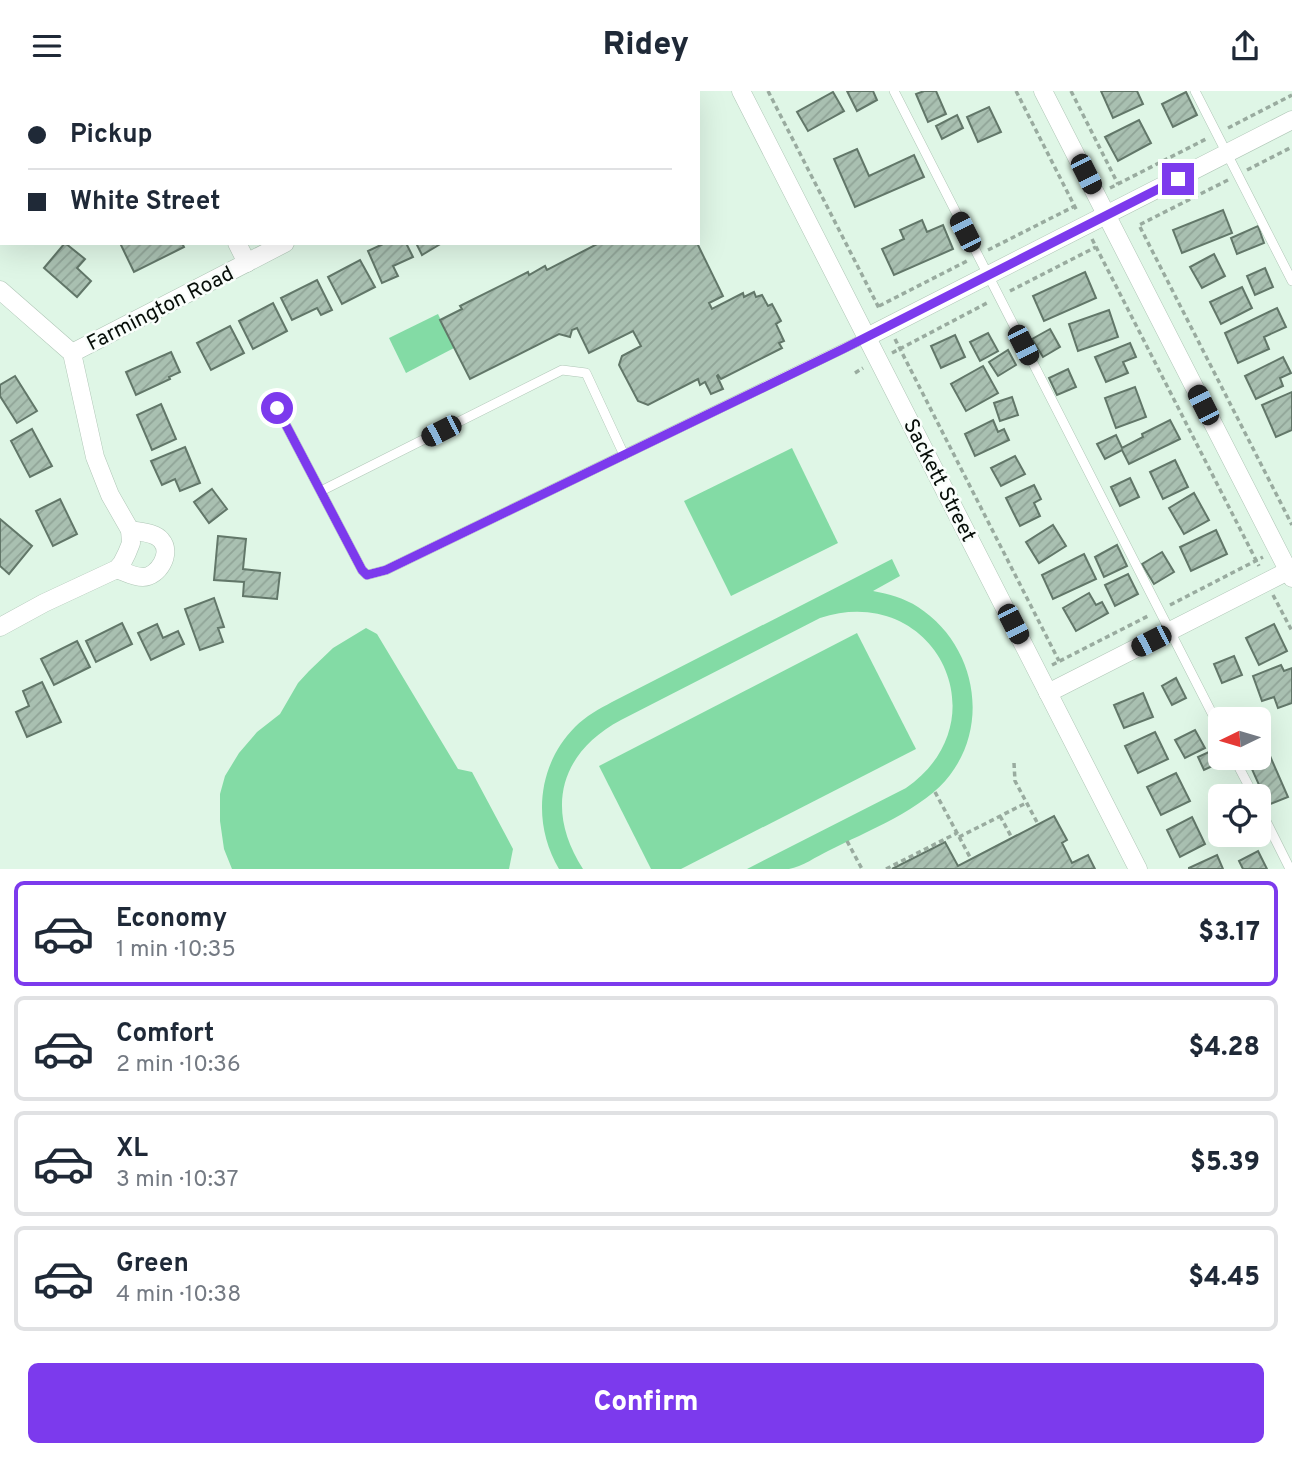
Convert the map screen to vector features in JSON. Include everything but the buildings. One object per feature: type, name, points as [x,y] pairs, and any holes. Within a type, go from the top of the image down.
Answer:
[{"type":"street","name":"Sackett Street","points":[[741,91],[1138,869]]},
{"type":"street","points":[[1043,91],[1291,572],[1048,693]]},
{"type":"street","points":[[867,337],[1292,120]]},
{"type":"street","points":[[238,245],[247,263]]},
{"type":"street","name":"Farmington Road","points":[[72,353],[281,245]]},
{"type":"street","points":[[0,290],[72,353],[95,457],[110,495],[130,530],[131,543],[117,569],[0,627]]},
{"type":"street","points":[[117,569],[146,577],[156,572],[163,563],[166,550],[161,540],[150,533],[130,530]]},
{"type":"lane","points":[[894,91],[1209,707]]},
{"type":"lane","points":[[1195,91],[1292,281]]},
{"type":"lane","points":[[277,408],[367,575],[386,570],[867,337]]},
{"type":"lane","points":[[321,491],[562,370],[586,373],[624,455]]},
{"type":"lane","points":[[1271,832],[1290,869]]},
{"type":"path","points":[[768,91],[1059,661]]},
{"type":"path","points":[[1016,91],[1292,631]]},
{"type":"path","points":[[1070,91],[1118,184]]},
{"type":"path","points":[[1292,148],[1139,225],[1292,525]]},
{"type":"path","points":[[1014,763],[1015,781],[1038,824]]},
{"type":"path","points":[[935,792],[971,859]]},
{"type":"path","points":[[887,869],[1026,803]]},
{"type":"path","points":[[1000,816],[1012,838]]},
{"type":"path","points":[[847,841],[862,869]]},
{"type":"green space","points":[[438,314],[454,348],[406,373],[389,338]]},
{"type":"green space","points":[[792,448],[838,543],[731,596],[684,501]]},
{"type":"green space","points":[[892,559],[900,576],[873,591],[907,601],[937,622],[964,662],[970,684],[973,708],[970,731],[963,754],[939,787],[926,799],[894,819],[799,866],[789,869],[747,869],[906,788],[935,760],[950,728],[952,695],[942,664],[923,638],[895,619],[860,612],[820,618],[600,733],[572,766],[562,805],[564,825],[571,847],[583,869],[559,869],[550,852],[545,833],[543,795],[553,759],[562,742],[579,723],[612,702]]},
{"type":"green space","points":[[366,628],[377,634],[458,769],[472,772],[513,849],[509,869],[232,869],[224,849],[220,821],[220,794],[225,776],[239,753],[257,732],[280,714],[298,683],[309,671],[333,648]]},
{"type":"green space","points":[[857,633],[916,749],[681,869],[651,869],[599,766]]},
{"type":"route","points":[[277,408],[362,570],[367,575],[376,573],[843,349],[1178,179]]}]
